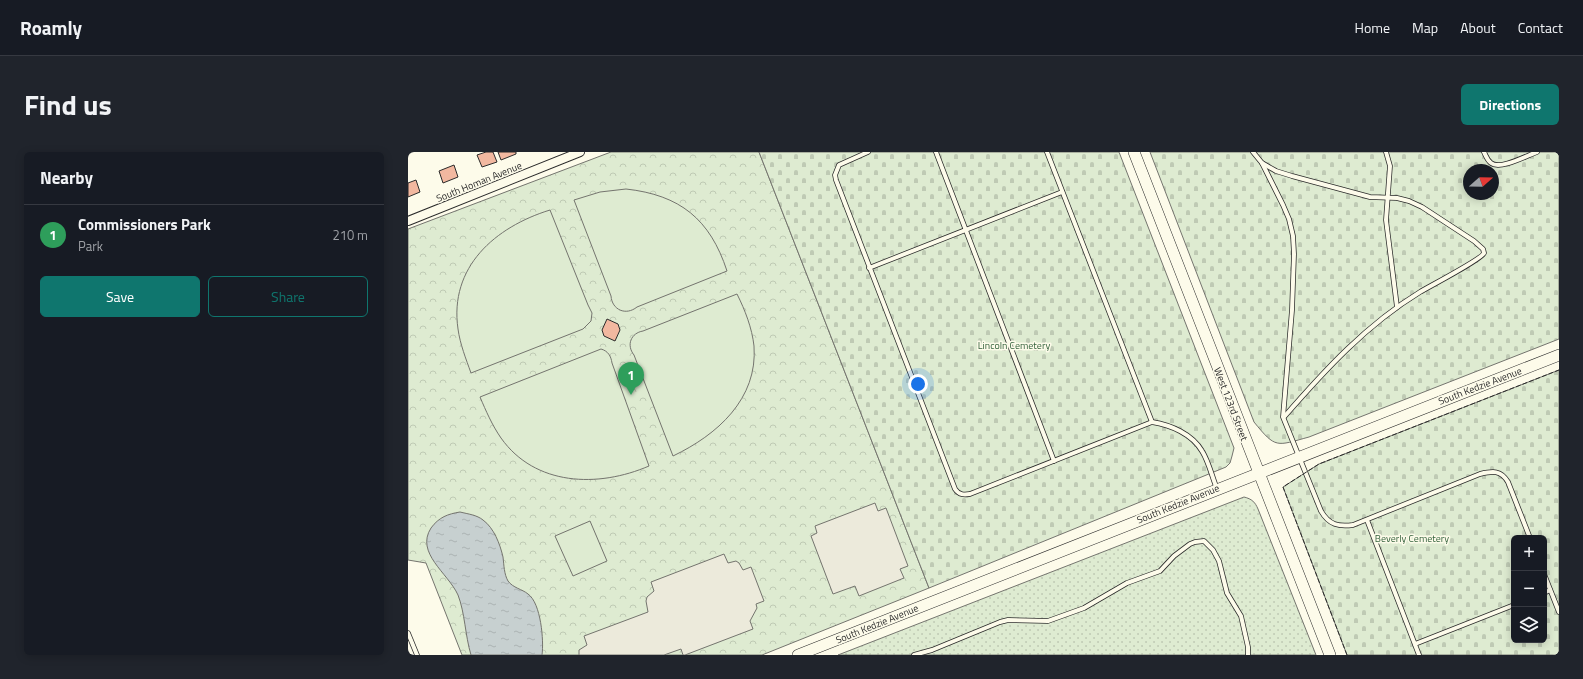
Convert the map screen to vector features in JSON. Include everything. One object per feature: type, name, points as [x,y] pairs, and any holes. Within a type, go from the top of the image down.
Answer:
[{"type":"main road","name":"West 123rd Street","points":[[1134,152],[1330,655]]},
{"type":"main road","name":"South Kedzie Avenue","points":[[798,655],[1258,472],[1559,355]]},
{"type":"street","name":"South Homan Avenue","points":[[408,221],[580,152]]},
{"type":"lane","points":[[868,152],[839,165],[835,175],[869,268],[952,482],[958,493],[965,495],[970,494],[1152,422],[1167,424],[1186,435],[1196,444],[1202,451],[1217,489]]},
{"type":"lane","points":[[936,152],[1054,460]]},
{"type":"lane","points":[[1046,152],[1152,422]]},
{"type":"lane","points":[[1252,152],[1262,163],[1286,212],[1293,236],[1293,291],[1284,417],[1321,512],[1325,518],[1332,524],[1342,526],[1353,525],[1490,471],[1498,472],[1504,475],[1529,535]]},
{"type":"lane","points":[[1386,152],[1390,166],[1386,220],[1397,307]]},
{"type":"lane","points":[[1484,152],[1491,164],[1501,166],[1537,152]]},
{"type":"lane","points":[[1262,163],[1276,171],[1292,176],[1370,197],[1397,198],[1422,207],[1479,245],[1483,249],[1484,253],[1480,258],[1448,275],[1397,307],[1351,345],[1331,364],[1284,417]]},
{"type":"lane","points":[[869,268],[1062,192]]},
{"type":"lane","points":[[1367,520],[1419,655]]},
{"type":"lane","points":[[914,655],[932,650],[1000,622],[1008,620],[1048,621],[1084,608],[1127,583],[1160,571],[1174,556],[1190,544],[1200,541],[1209,544],[1219,561],[1226,588],[1241,616],[1248,655]]},
{"type":"lane","points":[[1547,582],[1559,612]]},
{"type":"lane","points":[[1415,644],[1511,606]]},
{"type":"lane","points":[[408,632],[417,655]]},
{"type":"green space","points":[[611,152],[759,152],[929,588],[762,655],[462,655],[426,563],[408,560],[408,229]]},
{"type":"green space","name":"Lincoln Cemetery","points":[[759,152],[1119,152],[1234,448],[1230,463],[1226,467],[929,588]]},
{"type":"green space","points":[[1150,152],[1559,152],[1559,339],[1309,437],[1290,442],[1277,443],[1272,441],[1254,422]]},
{"type":"green space","points":[[626,189],[662,197],[677,204],[690,213],[702,224],[712,237],[727,271],[637,307],[633,310],[624,311],[617,308],[612,301],[574,200],[600,192]]},
{"type":"green space","points":[[550,210],[592,313],[591,321],[583,329],[471,373],[459,335],[457,307],[461,287],[469,269],[480,253],[494,239],[511,227],[530,217]]},
{"type":"green space","points":[[737,294],[748,319],[754,346],[753,365],[749,383],[742,399],[732,413],[719,426],[705,437],[673,456],[630,347],[631,340],[635,334],[639,332]]},
{"type":"green space","points":[[601,349],[607,352],[611,358],[649,466],[609,478],[589,479],[569,478],[549,474],[531,466],[515,454],[501,438],[480,397]]},
{"type":"green space","name":"Beverly Cemetery","points":[[1559,370],[1559,655],[1347,655],[1283,487],[1319,464]]},
{"type":"green space","points":[[1244,497],[1256,504],[1316,655],[838,655]]},
{"type":"green space","points":[[590,521],[607,561],[573,576],[555,536]]},
{"type":"shaded area","points":[[875,503],[878,511],[886,508],[908,566],[900,569],[904,578],[859,596],[855,586],[833,594],[811,536],[817,533],[815,526]]},
{"type":"shaded area","points":[[724,554],[728,563],[736,561],[743,570],[751,567],[764,601],[756,604],[757,608],[750,621],[753,629],[685,655],[683,655],[681,649],[664,655],[579,655],[579,650],[587,645],[584,636],[648,612],[646,601],[647,597],[654,591],[651,582]]},
{"type":"water","points":[[460,512],[478,517],[487,523],[496,537],[500,547],[508,581],[528,594],[536,605],[541,623],[542,655],[471,655],[458,595],[435,563],[427,546],[427,537],[434,524],[444,517]]},
{"type":"building","points":[[486,152],[493,152],[497,162],[482,167],[477,155]]},
{"type":"building","points":[[498,152],[516,152],[516,154],[501,160]]},
{"type":"building","points":[[454,165],[458,177],[443,183],[439,171]]},
{"type":"building","points":[[416,180],[420,192],[408,197],[408,183]]},
{"type":"building","points":[[607,319],[618,324],[620,330],[615,341],[604,336],[602,330]]},
{"type":"fence","points":[[1347,655],[1283,487],[1319,464],[1559,370]]},
{"type":"place","name":"Commissioners Park","points":[[631,395]]}]
